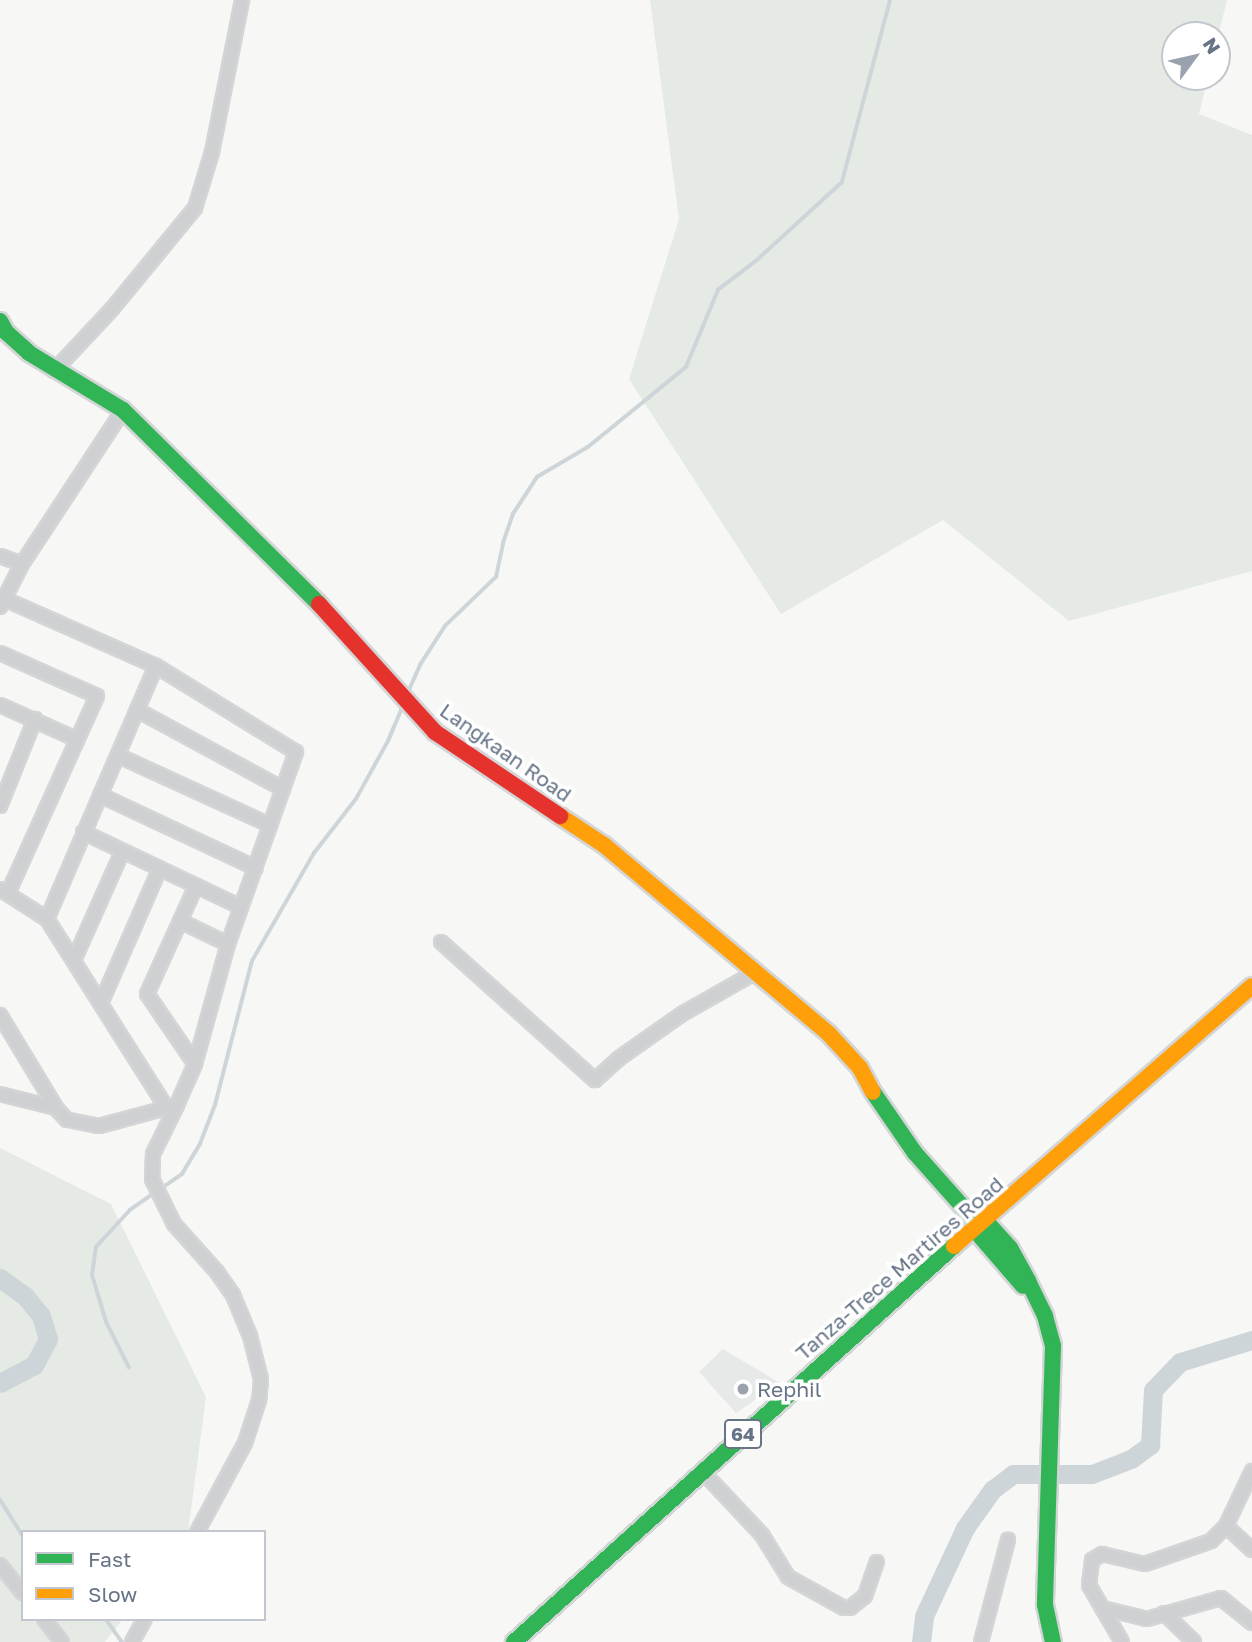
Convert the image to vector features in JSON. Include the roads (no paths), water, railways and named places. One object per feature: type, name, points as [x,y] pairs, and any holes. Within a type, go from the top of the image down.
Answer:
[{"type":"street","points":[[54,371],[112,309],[195,208],[212,152],[242,0]]},
{"type":"street","name":"Langkaan Road","points":[[0,321],[6,332],[29,353],[54,371],[123,410],[347,632],[435,732],[604,845],[829,1034],[852,1060],[915,1153],[1028,1281],[1045,1316],[1053,1346],[1048,1427],[1045,1605],[1053,1642]]},
{"type":"street","points":[[123,410],[22,564],[2,601],[156,666],[296,752],[228,944],[195,1064],[172,1106],[153,1154],[152,1179],[174,1224],[217,1272],[233,1295],[250,1336],[261,1379],[259,1400],[245,1443],[198,1530]]},
{"type":"street","points":[[0,556],[22,564]]},
{"type":"street","points":[[0,653],[97,696],[4,891],[47,919],[172,1106]]},
{"type":"street","points":[[47,919],[156,666]]},
{"type":"street","points":[[0,705],[78,740]]},
{"type":"street","points":[[137,710],[283,789]]},
{"type":"street","points":[[0,806],[35,719]]},
{"type":"street","points":[[119,756],[270,825]]},
{"type":"street","points":[[100,795],[256,868]]},
{"type":"street","points":[[83,832],[241,907]]},
{"type":"street","points":[[74,960],[122,852]]},
{"type":"street","points":[[102,1003],[159,870]]},
{"type":"street","points":[[195,1064],[147,994],[182,922],[196,886]]},
{"type":"street","points":[[182,922],[228,944]]},
{"type":"street","points":[[441,942],[595,1080],[618,1059],[682,1014],[756,972]]},
{"type":"street","name":"Tanza-Trece Martires Road","points":[[514,1642],[702,1471],[1252,986]]},
{"type":"street","points":[[0,1015],[56,1108],[67,1120],[99,1126],[172,1106]]},
{"type":"street","points":[[0,1094],[56,1108]]},
{"type":"street","points":[[702,1471],[762,1535],[788,1577],[844,1608],[850,1608],[865,1596],[877,1562]]},
{"type":"street","points":[[1122,1642],[1088,1586],[1092,1560],[1097,1555],[1145,1564],[1211,1541],[1226,1526],[1250,1479]]},
{"type":"street","points":[[1226,1526],[1252,1550]]},
{"type":"street","points":[[981,1642],[1008,1540]]},
{"type":"street","points":[[0,1565],[21,1591]]},
{"type":"street","points":[[1102,1608],[1147,1619],[1221,1598],[1252,1623]]},
{"type":"street","points":[[1164,1613],[1194,1642]]},
{"type":"street","points":[[46,1621],[62,1642]]},
{"type":"street","points":[[132,1642],[144,1621]]},
{"type":"waterway","points":[[409,690],[420,665],[445,626],[496,577],[513,514],[537,477],[588,447],[686,367],[718,290],[757,260],[842,182],[890,0]]},
{"type":"waterway","points":[[165,1186],[182,1174],[200,1144],[215,1105],[252,961],[314,853],[356,799],[388,741],[401,710]]},
{"type":"waterway","points":[[129,1368],[106,1322],[92,1275],[96,1247],[130,1210],[150,1196]]},
{"type":"waterway","points":[[0,1278],[25,1296],[41,1316],[48,1339],[34,1365],[0,1383]]},
{"type":"waterway","points":[[921,1642],[924,1616],[965,1528],[992,1490],[1013,1474],[1092,1474],[1131,1459],[1150,1445],[1153,1390],[1180,1362],[1252,1340]]},
{"type":"waterway","points":[[0,1390],[17,1372]]},
{"type":"waterway","points":[[0,1499],[21,1533]]},
{"type":"waterway","points":[[107,1621],[122,1642]]},
{"type":"place","name":"Rephil","points":[[743,1389]]}]
